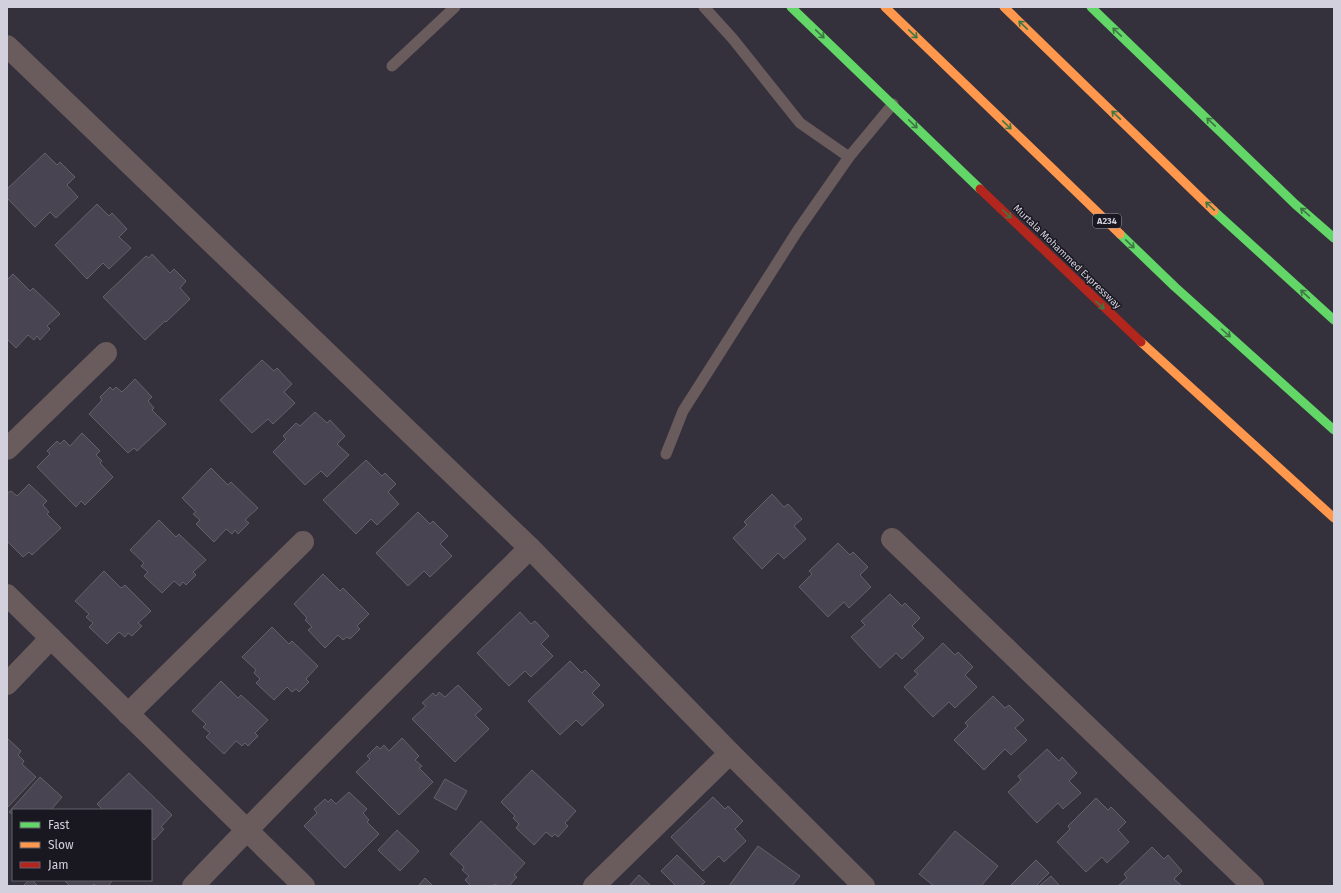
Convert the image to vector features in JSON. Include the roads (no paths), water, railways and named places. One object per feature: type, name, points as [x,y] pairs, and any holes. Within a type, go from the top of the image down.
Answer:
[{"type":"highway","name":"Murtala Mohammed Expressway","points":[[791,7],[1112,316],[1334,518]]},
{"type":"highway","name":"A234","points":[[885,7],[1174,287],[1334,430]]},
{"type":"highway","points":[[1004,7],[1214,209],[1334,320]]},
{"type":"highway","points":[[1091,7],[1295,204],[1334,238]]},
{"type":"street","points":[[7,46],[530,548],[730,753],[864,886]]},
{"type":"street","points":[[7,449],[106,353]]},
{"type":"street","points":[[892,539],[1252,886]]},
{"type":"street","points":[[128,714],[303,542]]},
{"type":"street","points":[[193,886],[246,830],[442,633],[530,548]]},
{"type":"street","points":[[7,595],[304,886]]},
{"type":"street","points":[[7,684],[51,638]]},
{"type":"street","points":[[594,886],[730,753]]},
{"type":"lane","points":[[392,66],[455,7]]},
{"type":"lane","points":[[704,7],[733,39],[800,123],[849,157]]},
{"type":"lane","points":[[666,454],[683,411],[798,230],[849,157],[893,104]]}]
